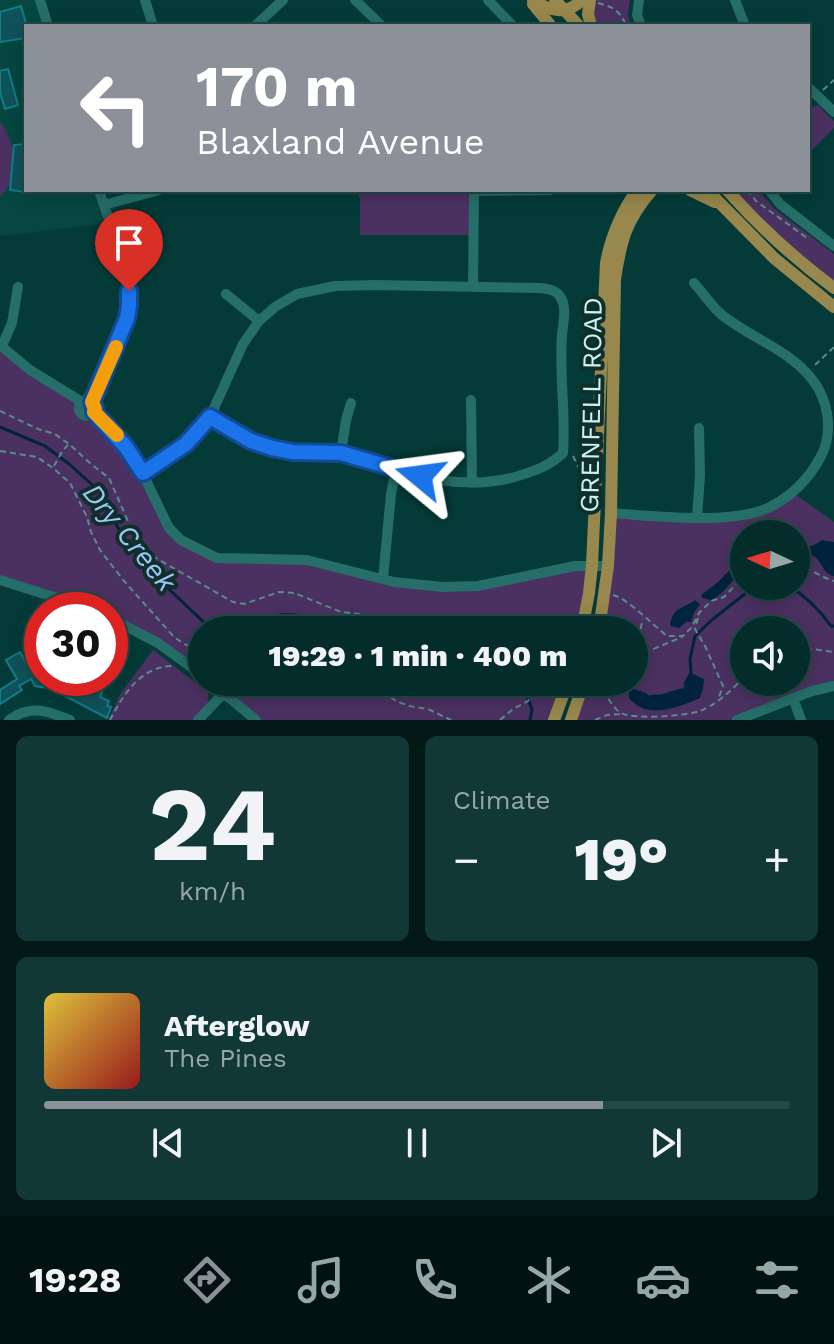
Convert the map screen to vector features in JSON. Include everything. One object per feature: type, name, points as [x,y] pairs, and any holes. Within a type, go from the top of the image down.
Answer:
[{"type":"main road","points":[[532,0],[554,11],[562,3]]},
{"type":"main road","points":[[532,0],[550,24]]},
{"type":"main road","points":[[562,3],[574,7],[587,1],[590,24]]},
{"type":"main road","points":[[562,3],[566,24]]},
{"type":"main road","points":[[562,3],[578,24]]},
{"type":"main road","name":"GRENFELL ROAD","points":[[601,616],[611,513],[615,279],[629,222],[650,192]]},
{"type":"main road","points":[[694,192],[721,205]]},
{"type":"main road","points":[[709,192],[774,258],[834,307]]},
{"type":"main road","points":[[729,192],[762,228],[834,288]]},
{"type":"main road","name":"GRENFELL ROAD","points":[[585,616],[592,565],[606,263],[613,234],[633,194]]},
{"type":"main road","points":[[554,720],[563,696]]},
{"type":"main road","points":[[571,720],[584,696]]},
{"type":"street","points":[[40,0],[47,24]]},
{"type":"street","points":[[145,0],[152,24]]},
{"type":"street","points":[[257,24],[283,0]]},
{"type":"street","points":[[355,0],[380,24]]},
{"type":"street","points":[[488,0],[511,24]]},
{"type":"street","points":[[639,0],[637,15],[640,24]]},
{"type":"street","points":[[735,0],[744,24]]},
{"type":"street","points":[[810,89],[834,112]]},
{"type":"street","points":[[90,405],[118,341],[129,306],[129,291],[100,192]]},
{"type":"street","points":[[104,205],[152,192]]},
{"type":"street","points":[[473,287],[474,192]]},
{"type":"street","points":[[771,192],[802,223],[834,246]]},
{"type":"street","points":[[611,513],[697,518],[734,516],[766,509],[804,483],[825,449],[828,427],[818,388],[806,373],[776,349],[721,314],[694,283]]},
{"type":"street","points":[[143,473],[186,444],[210,417],[243,344],[259,321],[297,294],[335,286],[375,285],[540,288],[555,291],[561,296],[564,310],[561,357],[563,453],[542,469],[501,481],[444,482],[341,453],[293,452],[272,448],[251,441],[210,417]]},
{"type":"street","points":[[18,287],[12,323],[1,345],[30,370],[90,405],[126,447],[143,473],[169,528],[181,540],[208,554],[225,559],[307,560],[383,579],[443,587],[478,586],[562,568],[608,566]]},
{"type":"street","points":[[226,294],[259,321]]},
{"type":"street","points":[[471,400],[472,483]]},
{"type":"street","points":[[341,453],[351,403]]},
{"type":"street","points":[[697,518],[699,428]]},
{"type":"street","points":[[383,579],[396,470]]},
{"type":"street","points":[[0,580],[38,592]]},
{"type":"street","points":[[128,627],[158,643],[188,665]]},
{"type":"street","points":[[737,720],[812,691],[834,686]]},
{"type":"street","points":[[198,720],[221,696]]},
{"type":"street","points":[[228,696],[256,720]]},
{"type":"street","points":[[793,698],[801,720]]},
{"type":"street","points":[[9,720],[19,712],[31,709],[70,720]]},
{"type":"path","points":[[587,1],[612,7],[626,24]]},
{"type":"path","points":[[817,96],[834,80]]},
{"type":"path","points":[[749,192],[756,201],[813,242]]},
{"type":"path","points":[[806,373],[834,347]]},
{"type":"path","points":[[53,468],[69,444]]},
{"type":"path","points":[[0,451],[37,457],[70,483],[100,550],[174,637],[188,646]]},
{"type":"path","points":[[573,455],[595,502]]},
{"type":"path","points":[[810,568],[820,577],[834,581]]},
{"type":"path","points":[[648,650],[683,636],[711,601],[724,597],[730,591]]},
{"type":"path","points":[[604,594],[618,595],[642,616]]},
{"type":"path","points":[[699,613],[695,629],[723,686],[718,699]]},
{"type":"path","points":[[648,621],[667,636],[683,636]]},
{"type":"path","points":[[810,649],[834,652]]},
{"type":"path","points":[[110,720],[123,696],[152,669],[188,667]]},
{"type":"path","points":[[595,720],[607,715],[650,718],[701,710],[730,692]]},
{"type":"path","points":[[389,696],[451,720]]},
{"type":"path","points":[[500,720],[531,696]]},
{"type":"path","points":[[608,696],[623,714]]},
{"type":"shaded area","points":[[0,0],[40,0],[47,24],[24,24],[24,192],[100,192],[109,223],[0,236]]},
{"type":"shaded area","points":[[592,0],[630,0],[630,24],[592,24]]},
{"type":"shaded area","points":[[810,105],[818,105],[834,121],[834,128],[810,152]]},
{"type":"shaded area","points":[[0,122],[11,142],[14,165],[11,182],[0,197]]},
{"type":"shaded area","points":[[358,192],[473,192],[474,235],[360,235]]},
{"type":"shaded area","points":[[736,192],[760,192],[776,210],[834,254],[834,283],[766,225]]},
{"type":"shaded area","points":[[0,345],[93,414],[138,464],[169,528],[217,558],[289,559],[377,578],[478,586],[592,565],[584,616],[188,616],[188,667],[128,629],[128,592],[38,592],[0,580]]},
{"type":"shaded area","points":[[792,492],[834,522],[834,688],[810,696],[810,616],[730,616],[730,696],[810,696],[737,720],[570,720],[579,696],[648,696],[648,616],[599,616],[611,513],[697,518],[766,509]]},
{"type":"shaded area","points":[[153,650],[188,677],[188,696],[208,696],[208,701],[194,720],[108,720],[120,696],[128,696],[128,684]]},
{"type":"shaded area","points":[[227,696],[563,696],[554,720],[256,720]]},
{"type":"water","points":[[822,540],[834,542],[834,576],[814,556],[810,556],[810,546]]},
{"type":"water","points":[[730,570],[730,584],[724,590],[711,600],[702,598],[701,595]]},
{"type":"water","points":[[695,600],[700,604],[691,622],[679,628],[671,626],[677,611]]},
{"type":"water","points":[[691,673],[704,679],[700,698],[672,708],[644,709],[629,698],[656,696],[683,689]]},
{"type":"building","points":[[21,6],[26,23],[24,38],[0,42],[0,12]]},
{"type":"building","points":[[8,69],[18,105],[5,109],[0,92],[0,71]]},
{"type":"building","points":[[24,144],[24,192],[10,190],[14,145]]},
{"type":"building","points":[[20,652],[24,659],[24,683],[19,686],[22,690],[0,704],[0,690],[17,679],[6,660]]},
{"type":"building","points":[[65,696],[100,696],[109,701],[107,706],[111,707],[107,718]]},
{"type":"waterway","name":"Dry Creek","points":[[0,427],[45,446],[97,489],[122,535],[153,574],[197,616]]},
{"type":"waterway","name":"Dry Creek","points":[[685,684],[691,673],[690,659],[695,636],[737,600]]},
{"type":"waterway","name":"Dry Creek","points":[[808,600],[834,626]]},
{"type":"waterway","name":"Dry Creek","points":[[275,616],[302,616]]},
{"type":"waterway","name":"Dry Creek","points":[[653,696],[681,690]]},
{"type":"waterway","points":[[527,696],[532,710],[530,720]]},
{"type":"slow traffic","points":[[116,347],[92,402],[94,412],[117,435]]},
{"type":"route","points":[[129,291],[127,318],[92,402],[94,412],[126,447],[143,473],[186,444],[210,417],[251,441],[272,448],[293,452],[341,453],[420,476]]}]
